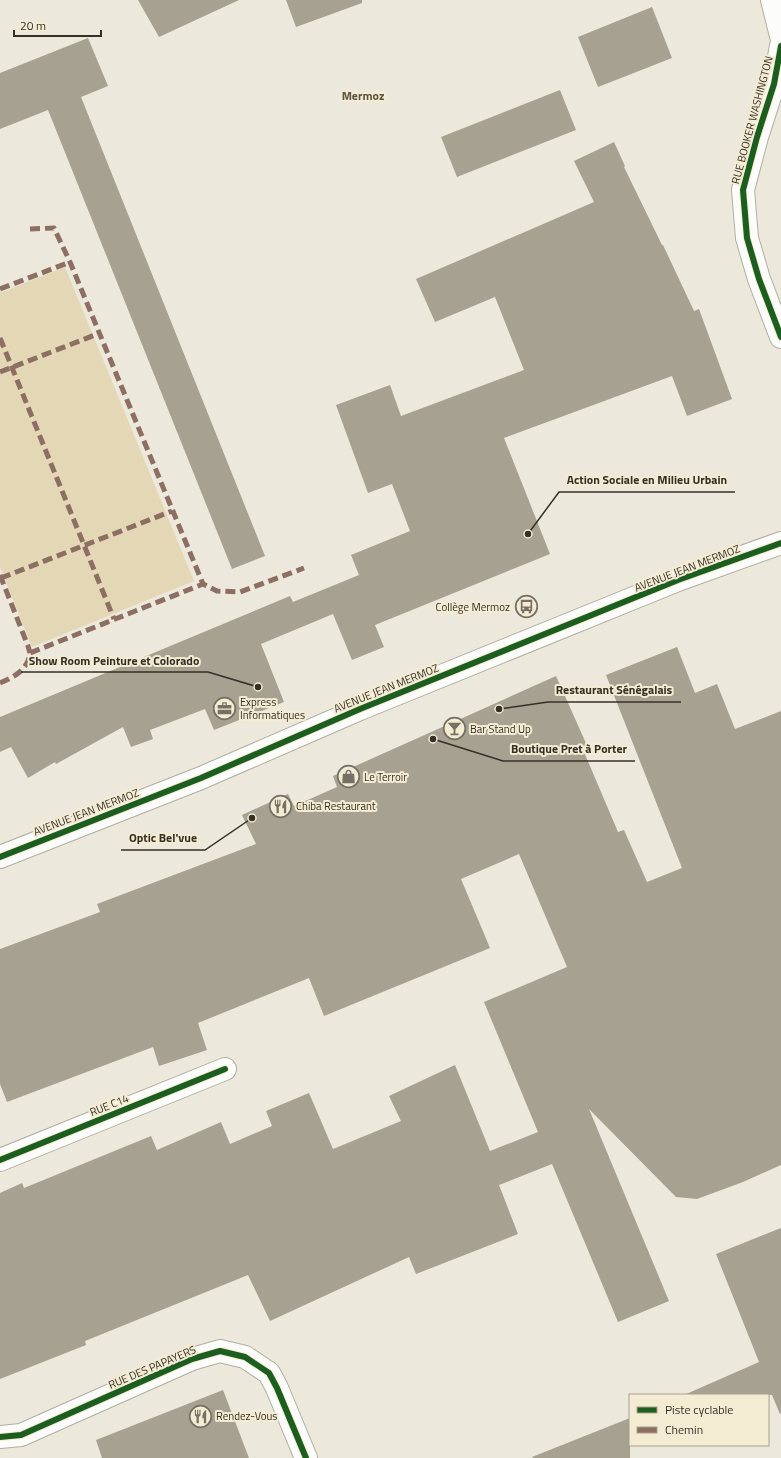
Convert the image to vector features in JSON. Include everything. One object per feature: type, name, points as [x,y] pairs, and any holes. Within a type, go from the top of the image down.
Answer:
[{"type":"street","points":[[772,0],[781,36]]},
{"type":"street","name":"RUE BOOKER WASHINGTON","points":[[781,46],[774,84],[757,137],[743,190],[747,238],[759,279],[781,337]]},
{"type":"street","name":"AVENUE JEAN MERMOZ","points":[[0,857],[221,770],[360,709],[678,580],[781,543]]},
{"type":"street","name":"RUE C14","points":[[0,1160],[224,1069]]},
{"type":"street","name":"RUE DES PAPAYERS","points":[[0,1437],[20,1435],[192,1359],[220,1351],[245,1357],[269,1373],[277,1388],[306,1458]]},
{"type":"shaded area","points":[[65,267],[194,581],[32,647],[0,567],[0,293]]},
{"type":"building","points":[[138,0],[239,0],[159,37]]},
{"type":"building","points":[[286,0],[362,0],[362,3],[296,27]]},
{"type":"building","points":[[652,7],[672,58],[598,87],[578,37]]},
{"type":"building","points":[[88,38],[108,86],[81,97],[265,556],[232,569],[48,110],[0,129],[0,73]]},
{"type":"building","points":[[560,90],[576,130],[457,177],[441,137]]},
{"type":"building","points":[[614,142],[625,166],[624,167],[694,311],[699,309],[732,399],[687,416],[672,376],[504,438],[550,554],[375,625],[384,647],[352,660],[333,614],[261,644],[284,702],[214,730],[205,709],[150,730],[153,739],[131,747],[123,727],[56,764],[55,762],[28,778],[11,747],[0,752],[0,717],[290,596],[293,602],[359,575],[351,555],[410,531],[392,484],[368,493],[336,405],[390,385],[401,416],[524,370],[495,297],[435,322],[416,279],[594,202],[574,161]]},
{"type":"building","points":[[677,647],[695,693],[717,684],[735,729],[781,711],[781,1165],[743,1182],[697,1199],[676,1197],[589,1109],[669,1301],[618,1322],[552,1164],[499,1185],[518,1234],[416,1274],[409,1257],[270,1321],[248,1275],[85,1341],[86,1345],[0,1379],[0,1193],[22,1183],[24,1188],[151,1136],[157,1150],[221,1122],[230,1144],[272,1126],[266,1111],[309,1093],[333,1149],[401,1121],[389,1096],[455,1065],[490,1151],[538,1132],[484,1002],[567,967],[519,854],[461,879],[490,948],[324,1016],[309,978],[198,1023],[207,1050],[159,1066],[153,1047],[7,1102],[0,1084],[0,949],[100,912],[97,904],[256,844],[242,815],[288,794],[294,806],[337,787],[333,776],[556,676],[589,750],[584,752],[618,832],[624,830],[647,882],[682,868],[606,675]]},
{"type":"building","points":[[781,1228],[780,1414],[772,1395],[769,1394],[686,1394],[759,1362],[716,1254]]},
{"type":"building","points":[[223,1390],[249,1458],[102,1458],[96,1440]]},
{"type":"building","points":[[629,1418],[630,1458],[532,1457]]},
{"type":"marked path","points":[[30,229],[54,228],[70,262],[203,584]]},
{"type":"marked path","points":[[0,289],[70,262]]},
{"type":"marked path","points":[[0,372],[100,333]]},
{"type":"marked path","points":[[0,338],[114,619]]},
{"type":"marked path","points":[[1,578],[172,511]]},
{"type":"marked path","points":[[0,683],[20,672],[29,659],[30,653],[203,584],[217,591],[240,592],[304,568]]},
{"type":"marked path","points":[[0,575],[30,653]]},
{"type":"cycle path","points":[[781,46],[774,84],[757,137],[743,190],[747,238],[759,279],[781,337]]},
{"type":"cycle path","points":[[0,857],[201,778],[360,709],[678,580],[781,543]]},
{"type":"cycle path","points":[[0,1160],[225,1069]]},
{"type":"cycle path","points":[[0,1437],[21,1435],[192,1359],[220,1351],[245,1357],[269,1373],[277,1388],[306,1458]]},
{"type":"place","name":"Action Sociale en Milieu Urbain","points":[[528,534]]},
{"type":"place","name":"Collège Mermoz","points":[[526,607]]},
{"type":"place","name":"Show Room Peinture et Colorado","points":[[258,687]]},
{"type":"place","name":"Express Informatiques","points":[[225,708]]},
{"type":"place","name":"Restaurant Sénégalais","points":[[499,709]]},
{"type":"place","name":"Bar Stand Up","points":[[454,729]]},
{"type":"place","name":"Boutique Pret à Porter","points":[[433,739]]},
{"type":"place","name":"Le Terroir","points":[[348,777]]},
{"type":"place","name":"Chiba Restaurant","points":[[280,806]]},
{"type":"place","name":"Optic Bel'vue","points":[[252,818]]},
{"type":"place","name":"Rendez-Vous","points":[[201,1416]]},
{"type":"district","name":"Mermoz","points":[[363,95]]}]
